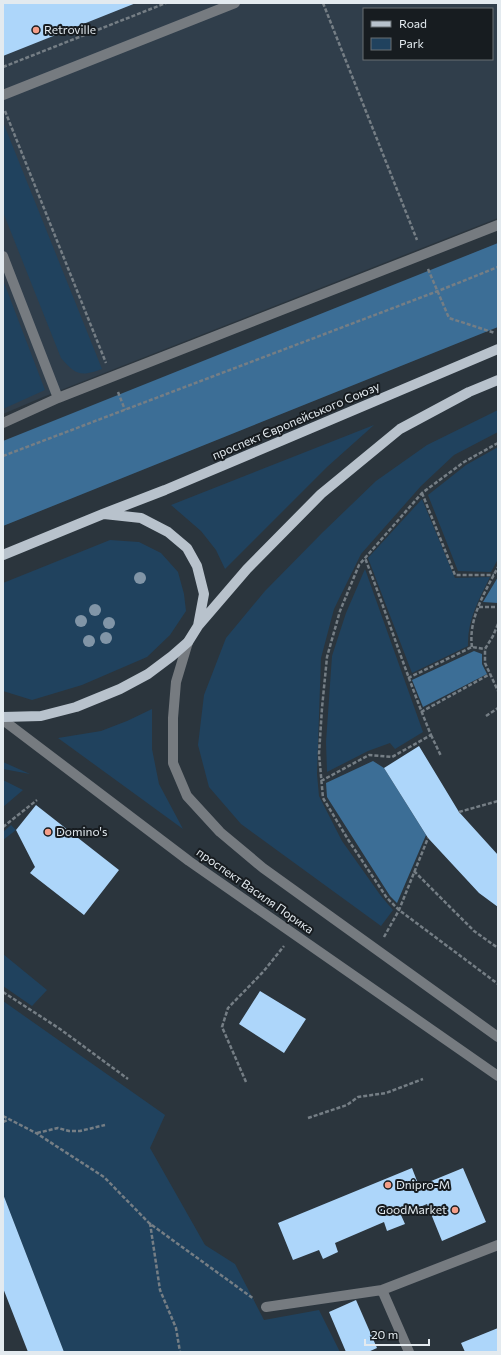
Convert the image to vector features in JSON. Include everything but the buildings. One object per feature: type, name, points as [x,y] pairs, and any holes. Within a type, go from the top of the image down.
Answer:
[{"type":"main road","name":"проспект Європейського Союзу","points":[[3,555],[165,490],[498,350]]},
{"type":"main road","points":[[3,717],[42,716],[76,707],[120,689],[148,674],[188,642],[198,626],[247,569],[321,494],[400,428],[469,392],[498,380]]},
{"type":"main road","points":[[103,514],[141,518],[168,532],[187,548],[197,566],[204,594],[198,626]]},
{"type":"street","points":[[3,95],[235,3]]},
{"type":"street","points":[[3,423],[58,398],[498,225]]},
{"type":"street","points":[[3,256],[58,398]]},
{"type":"street","name":"проспект Василя Порика","points":[[188,642],[176,682],[173,733],[173,764],[187,796],[220,832],[264,868],[498,1037]]},
{"type":"street","name":"проспект Василя Порика","points":[[3,720],[189,861],[498,1076]]},
{"type":"street","points":[[266,1307],[382,1290],[498,1245]]},
{"type":"street","points":[[382,1290],[409,1352]]},
{"type":"path","points":[[3,67],[166,3]]},
{"type":"path","points":[[323,3],[418,242]]},
{"type":"path","points":[[4,109],[106,364]]},
{"type":"path","points":[[428,267],[448,318],[495,332]]},
{"type":"path","points":[[3,456],[498,267]]},
{"type":"path","points":[[117,390],[125,410]]},
{"type":"path","points":[[498,444],[464,462],[422,493],[359,565],[340,611],[327,658],[319,754],[323,798],[348,841],[387,898],[399,910],[498,984]]},
{"type":"path","points":[[422,493],[455,575],[494,575]]},
{"type":"path","points":[[365,558],[421,712],[441,756]]},
{"type":"path","points":[[472,647],[471,636],[474,618],[498,567]]},
{"type":"path","points":[[479,607],[498,607]]},
{"type":"path","points":[[498,624],[485,649],[485,663],[498,691]]},
{"type":"path","points":[[408,678],[472,647],[485,649]]},
{"type":"path","points":[[421,712],[490,674]]},
{"type":"path","points":[[486,716],[498,708]]},
{"type":"path","points":[[321,782],[369,755],[392,756],[431,735]]},
{"type":"path","points":[[3,827],[37,800]]},
{"type":"path","points":[[458,812],[498,800]]},
{"type":"path","points":[[377,950],[399,910],[428,838]]},
{"type":"path","points":[[414,871],[474,931],[498,948]]},
{"type":"path","points":[[246,1082],[222,1027],[228,1008],[263,972],[294,934]]},
{"type":"path","points":[[3,992],[60,1029],[128,1079]]},
{"type":"path","points":[[308,1118],[347,1105],[358,1097],[386,1093],[423,1079]]},
{"type":"path","points":[[3,1116],[36,1133],[104,1177],[149,1223],[266,1307]]},
{"type":"path","points":[[3,1122],[10,1119]]},
{"type":"path","points":[[36,1133],[58,1128],[69,1131],[80,1131],[106,1125]]},
{"type":"path","points":[[149,1223],[160,1290],[176,1328],[180,1352]]},
{"type":"shaded area","points":[[3,3],[498,3],[498,218],[3,414]]},
{"type":"shaded area","points":[[498,243],[498,327],[3,526],[3,441]]},
{"type":"shaded area","points":[[498,577],[498,603],[483,602]]},
{"type":"shaded area","points":[[474,651],[482,654],[482,664],[487,674],[423,707],[412,680]]},
{"type":"shaded area","points":[[373,761],[384,768],[426,835],[397,903],[390,896],[327,797],[326,783]]},
{"type":"green space","points":[[3,122],[102,369],[83,374],[79,373],[71,368],[61,358],[3,212]]},
{"type":"green space","points":[[3,280],[45,390],[3,409]]},
{"type":"green space","points":[[498,410],[498,432],[454,455],[421,486],[361,554],[334,609],[321,658],[317,774],[319,796],[342,841],[381,896],[393,910],[381,926],[241,824],[209,787],[198,745],[204,695],[226,638],[265,591],[322,533],[376,481],[427,445]]},
{"type":"green space","points":[[374,425],[327,467],[225,569],[216,550],[201,531],[171,505]]},
{"type":"green space","points":[[498,447],[498,559],[491,572],[458,571],[428,495],[466,465]]},
{"type":"green space","points":[[422,499],[455,578],[490,577],[478,602],[469,628],[468,646],[412,673],[368,558]]},
{"type":"green space","points":[[110,540],[139,542],[161,553],[178,572],[184,594],[186,611],[170,635],[147,657],[82,685],[32,700],[3,691],[3,583]]},
{"type":"green space","points":[[365,569],[423,732],[395,749],[390,743],[368,751],[327,772],[326,742],[332,656],[346,613]]},
{"type":"green space","points":[[152,709],[152,749],[159,784],[183,829],[58,738],[101,731]]},
{"type":"green space","points":[[3,762],[30,774],[3,769]]},
{"type":"green space","points":[[3,780],[23,790],[3,807]]},
{"type":"green space","points":[[11,825],[16,830],[3,840],[3,832]]},
{"type":"green space","points":[[3,954],[47,990],[32,1006],[3,986]]},
{"type":"green space","points":[[3,1001],[165,1115],[150,1148],[205,1245],[235,1264],[264,1320],[319,1310],[340,1352],[64,1352],[3,1194]]},
{"type":"place","name":"Retroville","points":[[36,30]]},
{"type":"place","name":"Domino's","points":[[48,832]]},
{"type":"place","name":"Dnipro-M","points":[[388,1185]]},
{"type":"place","name":"GoodMarket","points":[[455,1210]]}]
